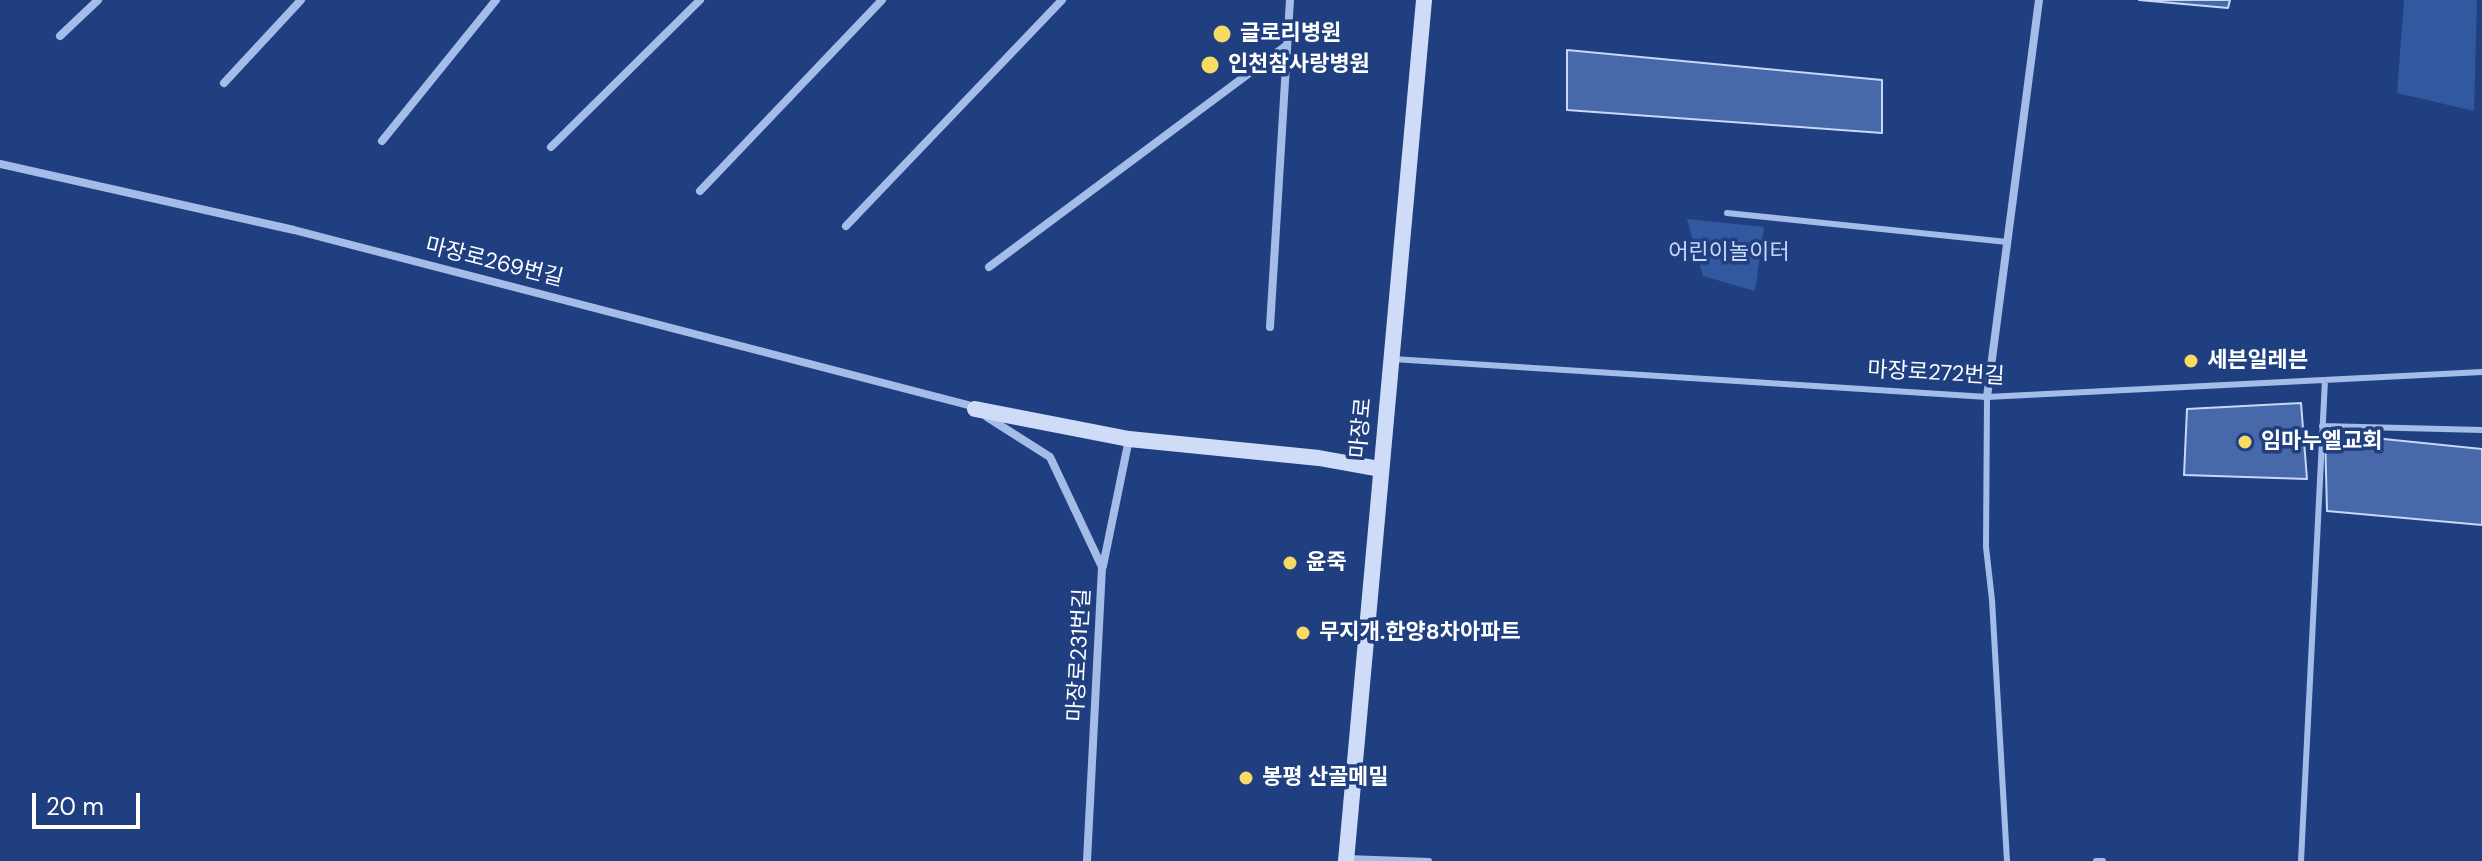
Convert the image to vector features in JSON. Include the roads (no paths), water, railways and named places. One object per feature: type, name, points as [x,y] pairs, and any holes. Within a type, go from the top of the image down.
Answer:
[{"type":"main road","name":"마장로","points":[[1346,860],[1424,0]]},
{"type":"main road","points":[[975,409],[1129,439],[1319,458],[1380,469]]},
{"type":"street","points":[[60,36],[98,0]]},
{"type":"street","points":[[224,83],[301,0]]},
{"type":"street","points":[[382,141],[496,0]]},
{"type":"street","points":[[551,147],[700,0]]},
{"type":"street","points":[[700,191],[882,0]]},
{"type":"street","points":[[846,226],[1062,0]]},
{"type":"street","points":[[1270,327],[1290,0]]},
{"type":"street","points":[[1987,397],[2039,0]]},
{"type":"street","points":[[989,267],[1287,45]]},
{"type":"street","name":"마장로269번길","points":[[0,164],[294,230],[796,359],[975,409]]},
{"type":"street","name":"마장로231번길","points":[[975,409],[1050,457],[1102,567],[1087,861]]},
{"type":"street","points":[[1102,567],[1129,439]]},
{"type":"lane","points":[[1727,213],[2007,242]]},
{"type":"lane","name":"마장로272번길","points":[[1390,358],[1987,397],[2482,372]]},
{"type":"lane","points":[[2301,861],[2325,380]]},
{"type":"lane","points":[[1987,397],[1986,547],[1992,600],[2007,861]]},
{"type":"lane","points":[[2322,426],[2482,430]]},
{"type":"lane","points":[[1346,860],[1429,861]]},
{"type":"lane","points":[[2096,861],[2103,861]]},
{"type":"place","name":"글로리병원","points":[[1222,34]]},
{"type":"place","name":"인천참사랑병원","points":[[1210,65]]},
{"type":"place","name":"세븐일레븐","points":[[2191,361]]},
{"type":"place","name":"임마누엘교회","points":[[2245,442]]},
{"type":"place","name":"윤죽","points":[[1290,563]]},
{"type":"place","name":"무지개.한양8차아파트","points":[[1303,633]]},
{"type":"place","name":"봉평 산골메밀","points":[[1246,778]]},
{"type":"park label","name":"어린이놀이터","points":[[1729,253]]}]
